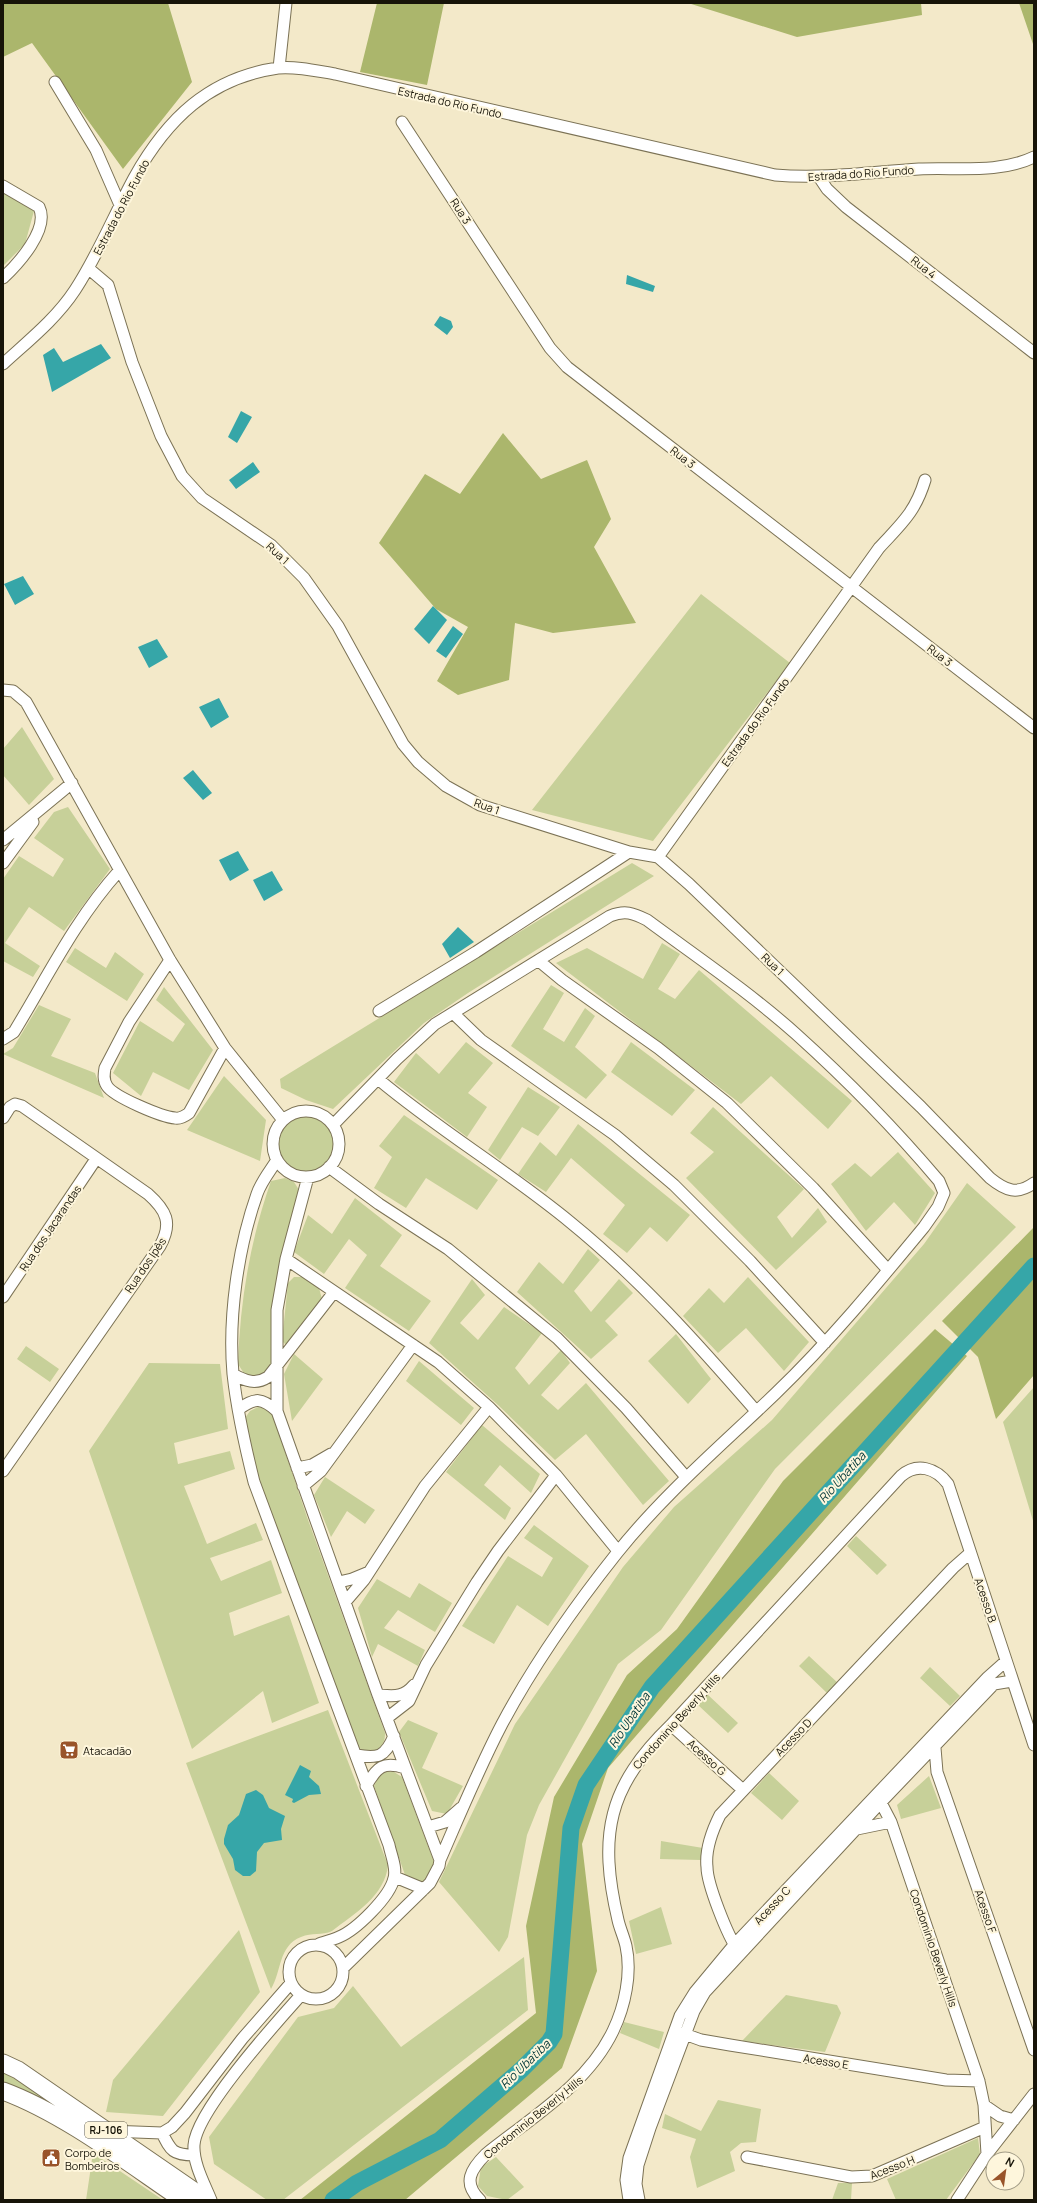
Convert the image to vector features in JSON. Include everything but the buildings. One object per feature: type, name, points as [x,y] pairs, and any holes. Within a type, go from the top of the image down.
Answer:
[{"type":"highway","name":"RJ-106","points":[[3,2063],[18,2070],[207,2200]]},
{"type":"highway","name":"RJ-106","points":[[3,2091],[42,2110],[80,2132],[183,2200]]},
{"type":"street","points":[[279,68],[286,3]]},
{"type":"street","name":"Estrada do Rio Fundo","points":[[3,364],[66,303],[88,268],[120,205],[148,156],[185,110],[217,87],[241,77],[279,68],[304,69],[335,74],[756,172],[819,177],[918,170],[1000,167],[1034,157]]},
{"type":"street","points":[[55,82],[96,150],[120,205]]},
{"type":"street","name":"Rua 3","points":[[402,122],[558,358],[584,380],[1034,728]]},
{"type":"street","name":"Rua 4","points":[[819,177],[827,190],[846,207],[1034,352]]},
{"type":"street","points":[[3,186],[39,207],[42,218],[41,225],[29,247],[14,267],[3,278]]},
{"type":"street","name":"Rua 1","points":[[88,268],[108,286],[132,362],[161,436],[182,476],[202,498],[271,545],[304,578],[338,626],[403,744],[418,762],[446,786],[480,805],[629,852],[658,857],[689,884],[922,1107],[990,1178],[1003,1187],[1016,1191],[1024,1190],[1034,1183]]},
{"type":"street","name":"Estrada do Rio Fundo","points":[[658,857],[852,588],[879,548],[911,513],[920,496],[925,480]]},
{"type":"street","points":[[3,690],[13,691],[26,702],[170,960],[225,1048],[283,1120]]},
{"type":"street","points":[[3,840],[40,811],[72,783]]},
{"type":"street","points":[[3,863],[40,811]]},
{"type":"street","points":[[379,1012],[476,952],[629,852]]},
{"type":"street","points":[[3,1039],[14,1032],[65,944],[94,902],[119,871]]},
{"type":"street","points":[[277,1160],[258,1193],[244,1244],[234,1300],[233,1374],[242,1432],[254,1482],[389,1845],[394,1878],[382,1900],[355,1927],[340,1937],[318,1944],[310,1944],[296,1952],[289,1967],[291,1983],[301,1995],[318,1999],[330,1994],[340,1985],[343,1968],[424,1889],[435,1874],[479,1769],[521,1691],[577,1605],[618,1552],[686,1477],[825,1343],[888,1270],[938,1207],[944,1193],[943,1187],[932,1172],[886,1122],[795,1034],[735,984],[646,920],[633,913],[619,913],[610,916],[435,1024],[397,1059],[333,1125]]},
{"type":"street","points":[[170,960],[129,1022],[105,1068],[104,1074],[107,1086],[113,1093],[135,1103],[169,1117],[182,1117],[189,1113],[225,1048]]},
{"type":"street","points":[[539,961],[562,980],[658,1048],[726,1102],[798,1172],[888,1270]]},
{"type":"street","points":[[453,1013],[481,1040],[614,1135],[674,1185],[750,1260],[825,1343]]},
{"type":"street","points":[[378,1079],[431,1122],[530,1191],[602,1248],[629,1272],[693,1339],[756,1411]]},
{"type":"street","name":"Rua dos Ipês","points":[[3,1118],[10,1107],[15,1104],[22,1106],[155,1200],[166,1218],[167,1234],[4,1467]]},
{"type":"street","points":[[303,1111],[315,1112],[325,1117],[333,1125],[338,1136],[339,1147],[336,1158],[330,1167],[316,1176],[308,1177],[290,1173],[277,1160],[273,1150],[273,1139],[276,1129],[283,1120],[292,1114],[303,1111]]},
{"type":"street","name":"Rua dos Jacarandas","points":[[3,1297],[96,1159]]},
{"type":"street","points":[[330,1167],[379,1204],[448,1249],[557,1338],[626,1408],[686,1477]]},
{"type":"street","points":[[308,1177],[286,1259],[277,1310],[277,1411],[346,1601],[378,1695],[440,1860]]},
{"type":"street","points":[[286,1259],[438,1362],[489,1407],[556,1475],[618,1552]]},
{"type":"street","points":[[233,1374],[244,1380],[262,1381],[276,1367],[334,1292]]},
{"type":"street","points":[[303,1486],[321,1471],[413,1345]]},
{"type":"street","points":[[239,1409],[246,1404],[258,1400],[267,1402],[277,1411]]},
{"type":"street","points":[[346,1601],[355,1592],[369,1572],[425,1486],[489,1407]]},
{"type":"street","points":[[297,1468],[312,1465],[333,1453]]},
{"type":"street","name":"Acesso B","points":[[922,1467],[937,1473],[948,1484],[1034,1745]]},
{"type":"street","name":"Condominio Beverly Hills","points":[[480,2200],[472,2190],[470,2181],[473,2168],[486,2154],[581,2078],[605,2045],[620,2015],[626,1994],[628,1960],[618,1920],[608,1867],[608,1842],[612,1818],[630,1772],[654,1742],[672,1725],[901,1476],[910,1470],[922,1467]]},
{"type":"street","points":[[387,1718],[409,1701],[418,1680],[498,1551],[556,1475]]},
{"type":"street","name":"Acesso D","points":[[737,1949],[724,1925],[706,1869],[707,1853],[715,1824],[720,1815],[953,1568],[970,1554]]},
{"type":"street","points":[[339,1582],[352,1579],[369,1572]]},
{"type":"street","name":"Acesso C","points":[[639,2200],[636,2184],[638,2165],[650,2128],[694,2011],[706,1992],[737,1949],[991,1681],[1006,1661]]},
{"type":"street","points":[[378,1695],[397,1697],[405,1694],[418,1680]]},
{"type":"street","points":[[991,1681],[1012,1681]]},
{"type":"street","name":"Acesso G","points":[[672,1725],[743,1790]]},
{"type":"street","points":[[356,1755],[375,1757],[383,1754],[389,1748],[394,1736]]},
{"type":"street","name":"Acesso F","points":[[932,1744],[937,1772],[1034,2050]]},
{"type":"street","points":[[915,1760],[937,1772]]},
{"type":"street","points":[[366,1786],[379,1768],[386,1765],[394,1765],[405,1768]]},
{"type":"street","name":"Condominio Beverly Hills","points":[[879,1798],[891,1822],[979,2081],[984,2104],[987,2151]]},
{"type":"street","name":"Acesso C","points":[[629,2200],[626,2185],[628,2163],[680,2016],[695,1992],[857,1829],[879,1798]]},
{"type":"street","points":[[428,1828],[445,1822],[464,1805]]},
{"type":"street","points":[[857,1829],[891,1822]]},
{"type":"street","points":[[394,1878],[424,1889]]},
{"type":"street","points":[[382,1900],[388,1910],[395,1916]]},
{"type":"street","points":[[355,1927],[364,1933],[369,1942]]},
{"type":"street","points":[[318,1944],[335,1952],[343,1968]]},
{"type":"street","points":[[107,2130],[162,2133],[172,2126],[185,2113],[237,2044],[291,1983]]},
{"type":"street","points":[[211,2200],[194,2155],[197,2133],[217,2097],[301,1995]]},
{"type":"street","name":"Acesso E","points":[[675,2030],[685,2035],[730,2046],[946,2080],[979,2081]]},
{"type":"street","points":[[989,2151],[1034,2094]]},
{"type":"street","points":[[984,2104],[1000,2116],[1014,2120]]},
{"type":"street","name":"Acesso H","points":[[747,2157],[851,2177],[872,2176],[986,2127]]},
{"type":"street","points":[[162,2133],[170,2149],[176,2154],[194,2155]]},
{"type":"street","points":[[957,2200],[985,2157]]},
{"type":"green space","points":[[3,3],[168,3],[192,82],[123,169],[32,43],[3,57]]},
{"type":"green space","points":[[377,3],[444,3],[427,85],[360,72]]},
{"type":"green space","points":[[688,3],[921,3],[922,15],[797,37]]},
{"type":"green space","points":[[1019,3],[1034,3],[1034,47]]},
{"type":"green space","points":[[3,192],[34,211],[25,244],[3,266]]},
{"type":"green space","points":[[503,433],[541,479],[587,460],[611,519],[594,547],[636,623],[553,633],[515,623],[509,680],[458,695],[437,681],[468,627],[436,609],[379,543],[425,474],[460,494]]},
{"type":"green space","points":[[701,594],[790,663],[653,841],[532,810]]},
{"type":"green space","points":[[22,727],[54,779],[29,805],[3,775],[3,749]]},
{"type":"green space","points":[[68,807],[110,869],[64,931],[29,907],[5,943],[40,966],[33,977],[3,961],[3,879],[19,856],[53,877],[64,859],[34,838],[54,812]]},
{"type":"green space","points":[[632,863],[654,876],[468,993],[424,1023],[333,1109],[306,1100],[281,1088],[280,1079]]},
{"type":"green space","points":[[662,943],[680,954],[658,989],[675,999],[699,970],[852,1101],[828,1129],[771,1076],[741,1104],[556,963],[587,948],[643,979]]},
{"type":"green space","points":[[75,948],[106,968],[115,952],[144,974],[127,1001],[66,962]]},
{"type":"green space","points":[[551,985],[564,993],[543,1029],[564,1042],[585,1008],[595,1016],[575,1047],[607,1075],[586,1099],[511,1046]]},
{"type":"green space","points":[[164,987],[213,1050],[189,1090],[153,1072],[141,1096],[113,1073],[140,1021],[173,1042],[185,1024],[156,1000]]},
{"type":"green space","points":[[39,1005],[71,1019],[51,1056],[95,1073],[104,1098],[3,1054],[13,1048]]},
{"type":"green space","points":[[466,1042],[493,1063],[468,1093],[487,1107],[467,1137],[394,1082],[416,1053],[439,1074]]},
{"type":"green space","points":[[631,1042],[695,1090],[672,1116],[611,1072]]},
{"type":"green space","points":[[224,1076],[266,1120],[260,1161],[187,1130]]},
{"type":"green space","points":[[528,1087],[560,1107],[538,1136],[522,1127],[500,1160],[488,1150]]},
{"type":"green space","points":[[713,1107],[804,1189],[777,1217],[792,1238],[818,1208],[827,1222],[776,1270],[686,1178],[714,1152],[690,1133]]},
{"type":"green space","points":[[300,1115],[312,1115],[327,1123],[335,1138],[335,1150],[327,1165],[312,1173],[300,1173],[285,1165],[277,1150],[277,1138],[285,1123]]},
{"type":"green space","points":[[404,1115],[498,1180],[477,1210],[426,1178],[406,1208],[374,1188],[392,1157],[379,1146]]},
{"type":"green space","points":[[578,1124],[690,1215],[667,1242],[650,1227],[627,1253],[603,1234],[625,1205],[571,1158],[546,1192],[518,1174],[540,1142],[556,1156]]},
{"type":"green space","points":[[898,1152],[935,1193],[915,1225],[894,1202],[866,1231],[831,1184],[855,1163],[871,1177]]},
{"type":"green space","points":[[285,1178],[294,1182],[299,1190],[282,1251],[273,1311],[271,1364],[268,1371],[257,1377],[245,1375],[238,1364],[241,1317],[247,1271],[257,1226],[271,1181]]},
{"type":"green space","points":[[967,1183],[1016,1227],[775,1469],[661,1630],[618,1664],[539,1805],[527,1835],[508,1937],[499,1952],[439,1882],[515,1724],[623,1567],[674,1507],[772,1420],[924,1244]]},
{"type":"green space","points":[[355,1198],[402,1235],[380,1266],[431,1301],[409,1331],[345,1288],[367,1255],[349,1239],[324,1274],[294,1252],[308,1215],[332,1234]]},
{"type":"green space","points":[[1034,1227],[1034,1375],[996,1419],[978,1357],[942,1321]]},
{"type":"green space","points":[[588,1249],[600,1260],[574,1291],[591,1312],[619,1279],[633,1293],[605,1321],[618,1335],[591,1359],[517,1292],[539,1262],[563,1284]]},
{"type":"green space","points":[[294,1277],[302,1277],[319,1288],[322,1299],[286,1345],[282,1341],[288,1283]]},
{"type":"green space","points":[[748,1277],[809,1342],[784,1371],[746,1328],[718,1353],[683,1316],[709,1288],[724,1303]]},
{"type":"green space","points":[[472,1279],[485,1295],[460,1323],[478,1340],[504,1307],[542,1333],[515,1368],[529,1385],[561,1350],[570,1363],[541,1395],[558,1410],[586,1383],[669,1481],[643,1505],[586,1434],[555,1460],[498,1405],[429,1343]]},
{"type":"green space","points":[[935,1329],[967,1356],[608,1768],[582,1844],[597,1971],[562,2068],[405,2200],[300,2200],[536,2013],[526,1926],[554,1797],[627,1675],[677,1629],[783,1481]]},
{"type":"green space","points":[[676,1334],[711,1379],[688,1404],[648,1361]]},
{"type":"green space","points":[[26,1346],[59,1369],[50,1382],[17,1359]]},
{"type":"green space","points":[[294,1354],[323,1379],[292,1421],[284,1374]]},
{"type":"green space","points":[[419,1361],[474,1408],[461,1425],[406,1381]]},
{"type":"green space","points":[[149,1363],[220,1364],[228,1429],[174,1443],[178,1464],[230,1451],[235,1469],[184,1486],[207,1544],[256,1523],[263,1540],[210,1558],[221,1581],[271,1560],[282,1593],[229,1613],[234,1636],[289,1615],[319,1703],[272,1723],[263,1691],[192,1749],[89,1451]]},
{"type":"green space","points":[[1034,1387],[1034,1524],[1003,1422]]},
{"type":"green space","points":[[258,1407],[271,1410],[307,1517],[385,1733],[383,1743],[376,1750],[367,1751],[358,1747],[258,1481],[245,1418],[250,1411]]},
{"type":"green space","points":[[482,1425],[540,1474],[531,1493],[500,1465],[484,1485],[511,1508],[505,1520],[446,1472]]},
{"type":"green space","points":[[325,1477],[375,1510],[365,1524],[347,1511],[331,1537],[314,1495]]},
{"type":"green space","points":[[534,1525],[589,1566],[548,1626],[517,1605],[494,1644],[462,1626],[508,1556],[542,1577],[553,1558],[524,1538]]},
{"type":"green space","points":[[856,1536],[887,1565],[877,1575],[847,1546]]},
{"type":"green space","points":[[377,1579],[410,1598],[419,1583],[452,1603],[435,1632],[398,1610],[384,1628],[425,1650],[418,1666],[378,1644],[372,1657],[358,1608]]},
{"type":"green space","points":[[809,1656],[839,1684],[829,1695],[799,1666]]},
{"type":"green space","points":[[930,1667],[960,1696],[950,1706],[920,1678]]},
{"type":"green space","points":[[707,1694],[738,1723],[728,1733],[698,1705]]},
{"type":"green space","points":[[328,1710],[388,1865],[386,1876],[375,1895],[368,1903],[332,1931],[301,1937],[288,1946],[271,1989],[186,1763]]},
{"type":"green space","points":[[408,1720],[438,1733],[422,1768],[463,1786],[447,1814],[432,1811],[399,1732]]},
{"type":"green space","points":[[385,1772],[394,1772],[402,1777],[434,1862],[435,1866],[425,1882],[422,1883],[405,1875],[374,1786],[379,1776]]},
{"type":"green space","points":[[769,1773],[799,1801],[782,1820],[751,1793]]},
{"type":"green space","points":[[929,1776],[941,1808],[901,1819],[897,1805]]},
{"type":"green space","points":[[661,1841],[703,1848],[701,1860],[660,1859]]},
{"type":"green space","points":[[661,1907],[672,1944],[636,1954],[629,1921]]},
{"type":"green space","points":[[239,1930],[260,1992],[163,2116],[106,2112],[113,2080]]},
{"type":"green space","points":[[524,1957],[528,2010],[283,2200],[267,2200],[214,2164],[209,2137],[298,2017],[334,2008],[353,1986],[401,2047]]},
{"type":"green space","points":[[786,1995],[837,2005],[841,2013],[825,2052],[742,2041]]},
{"type":"green space","points":[[624,2022],[664,2032],[659,2049],[620,2033]]},
{"type":"green space","points":[[3,2072],[44,2096],[44,2101],[3,2085]]},
{"type":"green space","points":[[718,2100],[761,2109],[756,2142],[741,2143],[730,2152],[735,2171],[697,2188],[690,2157],[696,2139],[662,2128],[665,2114],[701,2131]]},
{"type":"green space","points":[[978,2138],[980,2154],[946,2200],[896,2200],[887,2179]]},
{"type":"green space","points":[[93,2153],[163,2200],[86,2200]]},
{"type":"green space","points":[[496,2157],[524,2187],[507,2200],[487,2196],[478,2186],[481,2167]]},
{"type":"green space","points":[[838,2183],[852,2183],[851,2200],[832,2200]]},
{"type":"water","points":[[627,275],[655,286],[653,292],[626,284]]},
{"type":"water","points":[[440,316],[451,321],[453,327],[447,335],[434,325]]},
{"type":"water","points":[[101,344],[111,358],[52,392],[43,355],[54,348],[63,362]]},
{"type":"water","points":[[241,411],[252,417],[237,443],[228,437]]},
{"type":"water","points":[[253,462],[260,472],[236,489],[229,480]]},
{"type":"water","points":[[23,576],[34,594],[15,605],[4,584]]},
{"type":"water","points":[[433,606],[447,620],[429,644],[414,629]]},
{"type":"water","points":[[453,626],[463,634],[446,658],[436,651]]},
{"type":"water","points":[[157,639],[168,657],[149,668],[138,647]]},
{"type":"water","points":[[219,698],[229,717],[211,728],[199,707]]},
{"type":"water","points":[[193,770],[212,793],[203,800],[183,778]]},
{"type":"water","points":[[238,851],[249,870],[230,881],[219,860]]},
{"type":"water","points":[[272,871],[283,890],[264,901],[253,880]]},
{"type":"water","points":[[458,927],[474,942],[450,958],[442,944]]},
{"type":"water","points":[[300,1765],[311,1771],[309,1777],[319,1786],[321,1794],[309,1795],[294,1803],[292,1802],[293,1799],[285,1795]]},
{"type":"water","points":[[256,1790],[263,1795],[269,1808],[285,1816],[281,1829],[282,1840],[264,1843],[257,1852],[256,1871],[250,1876],[243,1876],[235,1870],[233,1859],[224,1844],[224,1839],[228,1825],[239,1815],[246,1794]]},
{"type":"waterway","name":"Rio Ubatiba","points":[[333,2200],[357,2183],[440,2140],[521,2070],[549,2042],[554,2034],[571,1828],[586,1785],[652,1687],[1034,1266]]},
{"type":"place","name":"Atacadão","points":[[69,1750]]},
{"type":"place","name":"Corpo de Bombeiros","points":[[51,2158]]}]
